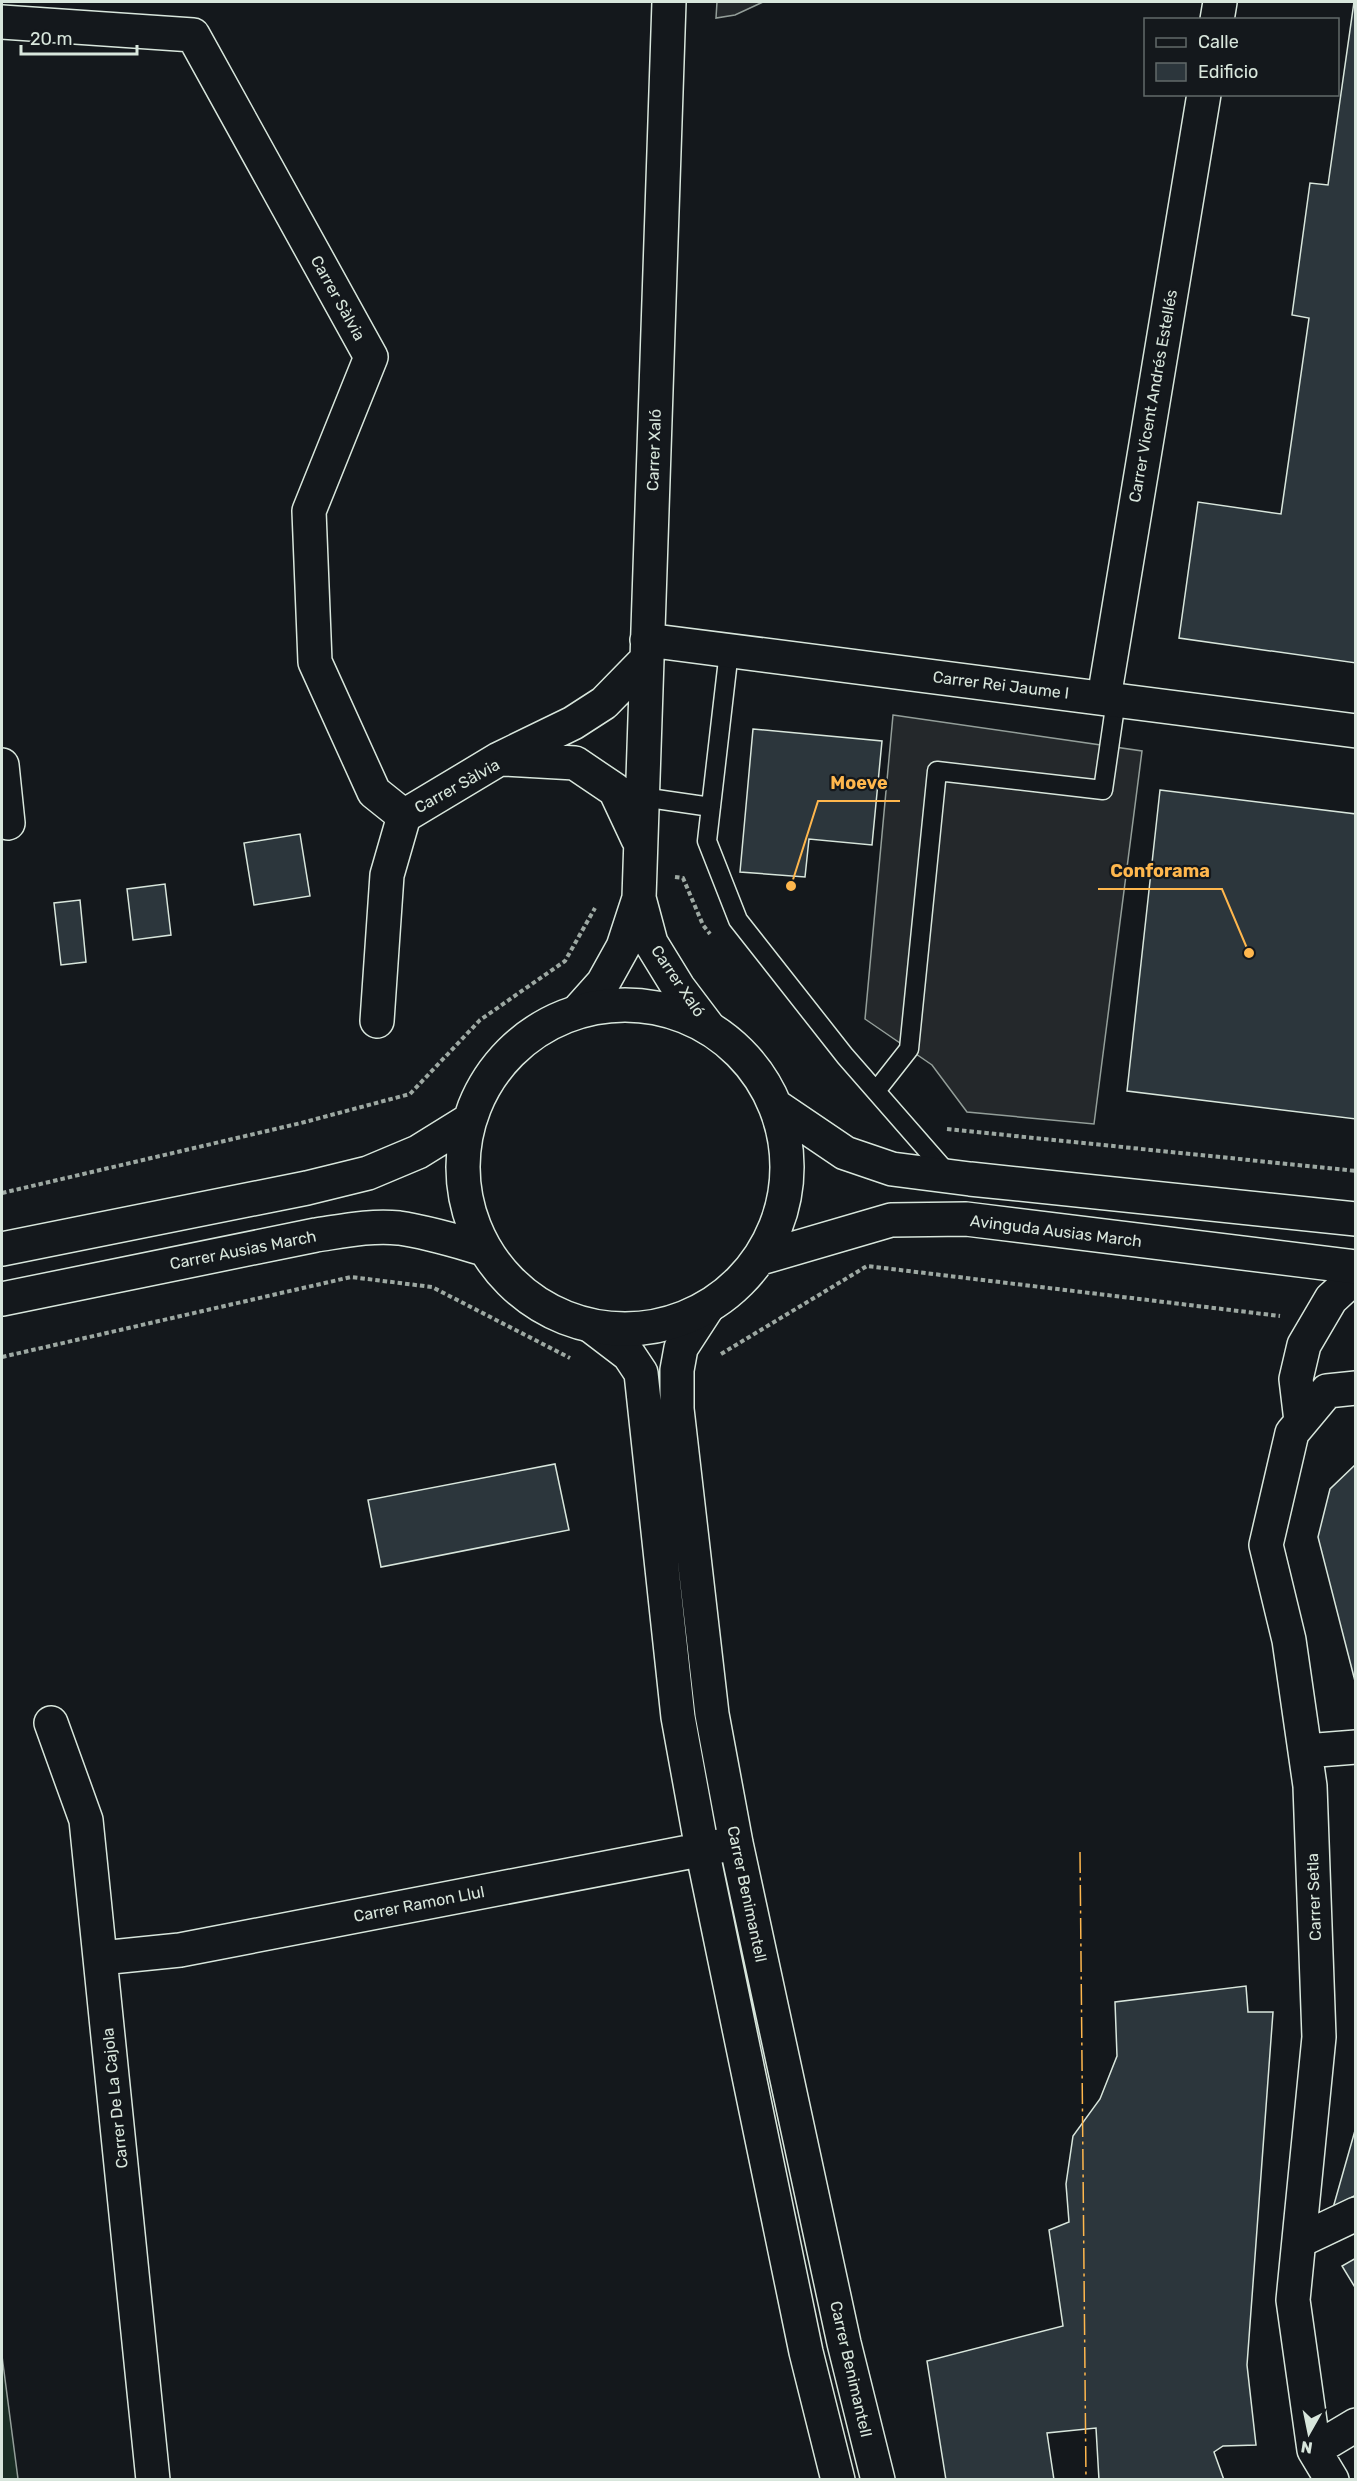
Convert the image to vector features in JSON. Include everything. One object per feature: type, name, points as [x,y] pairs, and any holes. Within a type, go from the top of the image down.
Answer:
[{"type":"street","name":"Carrer Xaló","points":[[669,2],[640,873],[651,943],[678,987],[709,1028]]},
{"type":"street","points":[[1217,18],[1220,2]]},
{"type":"street","name":"Carrer Sàlvia","points":[[2,22],[193,35],[371,357],[309,511],[315,662],[374,792],[404,816]]},
{"type":"street","name":"Carrer Vicent Andrés Estellés","points":[[1110,699],[1204,96]]},
{"type":"street","name":"Carrer Rei Jaume I","points":[[647,650],[729,651],[1356,730]]},
{"type":"street","points":[[499,759],[573,723],[604,703],[647,650]]},
{"type":"street","name":"Carrer Sàlvia","points":[[377,1021],[387,875],[404,816],[499,759],[575,763],[615,790],[640,873]]},
{"type":"street","points":[[2,765],[8,823]]},
{"type":"street","name":"Carrer Xaló","points":[[578,1011],[603,983],[623,947],[640,873]]},
{"type":"street","points":[[623,1004],[667,1010],[709,1028],[738,1049],[760,1076],[777,1107],[787,1145],[788,1184],[778,1223],[761,1258],[737,1286],[707,1308],[671,1323],[631,1329],[591,1326],[559,1316],[530,1299],[504,1276],[484,1249],[470,1219],[463,1186],[462,1153],[468,1120],[485,1084],[509,1052],[541,1028],[578,1011],[623,1004]]},
{"type":"street","points":[[777,1107],[845,1153],[892,1169],[1356,1219]]},
{"type":"street","points":[[2,1249],[308,1188],[368,1173],[418,1152],[468,1120]]},
{"type":"street","name":"Avinguda Ausias March","points":[[761,1258],[891,1220],[966,1219],[1356,1267]]},
{"type":"street","name":"Carrer Ausias March","points":[[2,1299],[304,1238],[368,1228],[398,1228],[484,1249]]},
{"type":"street","points":[[1301,1421],[1296,1379],[1304,1345],[1331,1299],[1356,1276]]},
{"type":"street","name":"Carrer Benimantell","points":[[707,1308],[681,1348],[676,1370],[677,1409],[712,1714],[736,1843],[844,2343],[878,2480]]},
{"type":"street","name":"Carrer Benimantell","points":[[591,1326],[629,1355],[641,1373],[678,1717],[702,1849],[806,2352],[838,2480]]},
{"type":"street","name":"Carrer Setla","points":[[1314,2450],[1293,2300],[1319,2037],[1310,1786],[1289,1640],[1266,1545],[1292,1432],[1327,1391],[1356,1388]]},
{"type":"street","name":"Carrer De La Cajola","points":[[51,1723],[86,1820],[153,2480]]},
{"type":"street","points":[[1305,1751],[1356,1747]]},
{"type":"street","name":"Carrer Ramon Llul","points":[[101,1958],[180,1950],[736,1843]]},
{"type":"street","points":[[1299,2241],[1356,2214]]},
{"type":"street","points":[[1332,2480],[1314,2450],[1356,2425]]},
{"type":"lane","points":[[729,651],[707,841],[738,920],[845,1056],[949,1175]]},
{"type":"lane","points":[[876,1091],[909,1049],[936,771],[1103,790],[1110,699]]},
{"type":"lane","points":[[642,797],[711,807]]},
{"type":"path","points":[[640,873],[683,878],[703,925],[716,943]]},
{"type":"path","points":[[2,1193],[302,1123],[410,1094],[480,1020],[565,961],[597,903]]},
{"type":"path","points":[[905,1124],[1356,1171]]},
{"type":"green space","points":[[2,2356],[18,2479],[2,2479]]},
{"type":"shaded area","points":[[717,2],[763,2],[735,15],[716,18]]},
{"type":"shaded area","points":[[893,715],[1142,751],[1094,1124],[967,1112],[932,1065],[865,1019]]},
{"type":"building","points":[[1354,2],[1356,2],[1356,663],[1179,638],[1198,502],[1281,514],[1309,318],[1292,315],[1310,183],[1328,185]]},
{"type":"building","points":[[753,729],[882,741],[872,845],[809,839],[805,877],[740,872]]},
{"type":"building","points":[[1160,790],[1356,814],[1356,1119],[1127,1091]]},
{"type":"building","points":[[300,834],[310,896],[254,905],[244,843]]},
{"type":"building","points":[[165,884],[171,935],[133,940],[127,889]]},
{"type":"building","points":[[80,900],[86,962],[61,965],[54,903]]},
{"type":"building","points":[[555,1464],[569,1530],[381,1567],[368,1500]]},
{"type":"building","points":[[1356,1464],[1356,1685],[1318,1537],[1330,1489]]},
{"type":"building","points":[[1246,1986],[1248,2012],[1273,2012],[1247,2365],[1256,2445],[1223,2446],[1214,2452],[1224,2480],[1099,2480],[1096,2428],[1047,2433],[1054,2480],[946,2480],[927,2361],[1063,2326],[1049,2230],[1069,2222],[1066,2184],[1073,2136],[1100,2099],[1117,2056],[1115,2002]]},
{"type":"building","points":[[1356,2127],[1356,2195],[1333,2208]]},
{"type":"building","points":[[1356,2258],[1356,2289],[1342,2266]]},
{"type":"power","points":[[1080,1852],[1086,2480]]},
{"type":"place","name":"Moeve","points":[[791,886]]},
{"type":"place","name":"Conforama","points":[[1249,953]]}]
